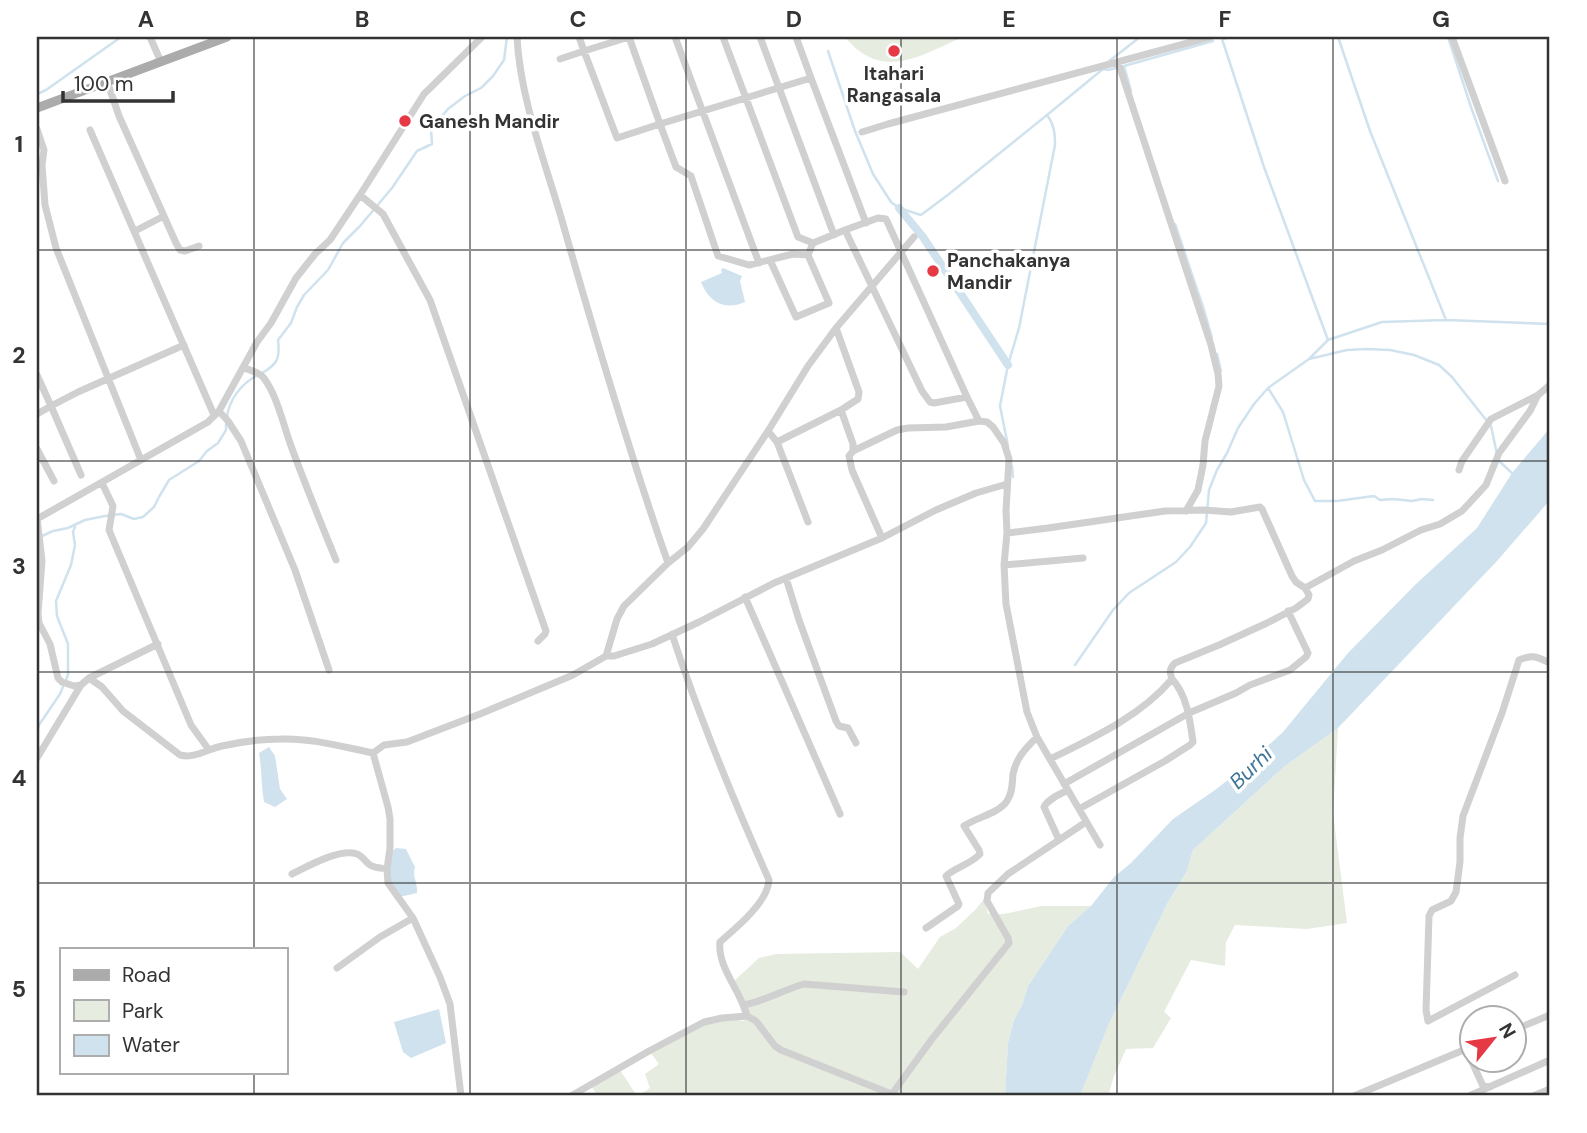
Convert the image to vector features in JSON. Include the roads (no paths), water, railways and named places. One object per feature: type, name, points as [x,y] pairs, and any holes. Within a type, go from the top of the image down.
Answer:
[{"type":"main road","points":[[37,108],[227,37]]},
{"type":"street","points":[[150,37],[161,62]]},
{"type":"street","points":[[80,685],[65,683],[56,673],[50,644],[38,618],[42,561],[37,519],[222,416],[243,368],[296,278],[330,240],[424,94],[482,37]]},
{"type":"street","points":[[517,37],[522,83],[595,337],[668,563]]},
{"type":"street","points":[[579,37],[617,138],[811,78]]},
{"type":"street","points":[[560,59],[629,37],[676,167],[691,176],[718,256],[749,265],[793,254],[808,255]]},
{"type":"street","points":[[675,37],[759,263]]},
{"type":"street","points":[[723,37],[798,237],[793,254]]},
{"type":"street","points":[[760,37],[834,235]]},
{"type":"street","points":[[796,37],[866,223]]},
{"type":"street","points":[[862,132],[1210,37]]},
{"type":"street","points":[[1452,37],[1505,181]]},
{"type":"street","points":[[1118,62],[1211,345],[1218,374],[1219,386],[1205,441],[1198,490],[1186,511]]},
{"type":"street","points":[[107,82],[119,116],[180,250],[200,246]]},
{"type":"street","points":[[37,129],[44,150],[42,165],[45,205],[56,248],[141,460]]},
{"type":"street","points":[[90,130],[184,345],[222,416],[241,441],[295,570],[329,670]]},
{"type":"street","points":[[360,195],[383,214],[430,300],[546,631],[538,641]]},
{"type":"street","points":[[135,231],[164,216]]},
{"type":"street","points":[[798,237],[813,243],[878,218],[886,219],[979,421]]},
{"type":"street","points":[[845,230],[926,399],[934,403],[967,397]]},
{"type":"street","points":[[606,656],[617,619],[624,606],[650,579],[688,547],[703,529],[835,328],[914,237]]},
{"type":"street","points":[[770,260],[796,317],[829,303],[808,255],[813,243]]},
{"type":"street","points":[[777,442],[858,399],[859,392],[849,359],[835,328]]},
{"type":"street","points":[[37,414],[184,345]]},
{"type":"street","points":[[243,368],[260,374],[275,400],[336,560]]},
{"type":"street","points":[[37,375],[81,475]]},
{"type":"street","points":[[1459,470],[1462,461],[1489,421],[1538,395],[1550,385]]},
{"type":"street","points":[[1305,588],[1354,561],[1440,524],[1462,511],[1486,485],[1499,453],[1530,411],[1538,395]]},
{"type":"street","points":[[841,410],[853,451]]},
{"type":"street","points":[[881,538],[852,470],[849,456],[853,451],[897,430],[946,427],[979,421],[987,422],[993,427],[1004,443],[1009,459],[1004,565],[1006,604],[1027,712],[1037,737],[1100,845]]},
{"type":"street","points":[[768,431],[777,442],[808,522]]},
{"type":"street","points":[[37,449],[54,481]]},
{"type":"street","points":[[102,483],[113,506],[109,530],[191,725],[209,750]]},
{"type":"street","points":[[89,678],[102,687],[123,710],[180,755],[187,757],[220,746],[281,739],[303,740],[373,753],[384,745],[407,741],[480,714],[573,675],[606,656],[652,644],[745,597],[881,538],[936,510],[1007,484]]},
{"type":"street","points":[[1007,533],[1165,511],[1231,512],[1260,507],[1292,576],[1309,595],[1308,599],[1296,608],[1175,663],[1170,673],[1189,713],[1193,742],[1165,761],[1079,809]]},
{"type":"street","points":[[1004,565],[1083,558]]},
{"type":"street","points":[[786,578],[836,721],[839,726],[848,728],[856,743]]},
{"type":"street","points":[[745,597],[840,814]]},
{"type":"street","points":[[1059,840],[1044,807],[1066,787],[1189,713],[1290,670],[1306,657],[1308,653],[1288,611]]},
{"type":"street","points":[[672,634],[743,822],[769,880],[768,890],[741,924],[720,942],[722,962],[747,1016]]},
{"type":"street","points":[[37,758],[80,685],[158,644]]},
{"type":"street","points":[[1515,975],[1428,1021],[1426,1010],[1429,916],[1432,910],[1451,901],[1456,892],[1463,816],[1519,660],[1528,656],[1550,663]]},
{"type":"street","points":[[1050,759],[1126,718],[1172,679]]},
{"type":"street","points":[[926,928],[959,904],[946,876],[980,854],[964,826],[1007,802],[1012,790],[1016,763],[1037,737]]},
{"type":"street","points":[[373,753],[390,819],[387,869],[390,887],[413,918],[450,1004],[461,1096]]},
{"type":"street","points":[[570,1096],[704,1021],[747,1016],[756,1021],[775,1046],[782,1050],[894,1095],[932,1039],[1009,943],[1009,938],[987,901],[988,893],[1008,874],[1086,822]]},
{"type":"street","points":[[292,874],[322,859],[347,853],[361,856],[372,867],[387,869]]},
{"type":"street","points":[[337,968],[380,937],[413,918]]},
{"type":"street","points":[[744,1006],[804,984],[904,992]]},
{"type":"street","points":[[1528,1024],[1550,1015]]},
{"type":"street","points":[[1354,1096],[1458,1053]]},
{"type":"street","points":[[1469,1096],[1550,1060]]},
{"type":"street","points":[[1479,1074],[1483,1086],[1490,1087]]},
{"type":"street","points":[[1533,1096],[1550,1089]]},
{"type":"water","points":[[723,268],[742,276],[740,281],[745,302],[724,305],[708,295],[704,289],[701,282],[722,273]]},
{"type":"water","name":"Burhi","points":[[1550,428],[1550,500],[1497,561],[1338,728],[1285,766],[1193,850],[1187,871],[1167,904],[1108,1026],[1080,1096],[1005,1096],[1008,1043],[1014,1020],[1028,986],[1068,926],[1091,906],[1114,877],[1173,819],[1246,766],[1283,732],[1348,653],[1416,584],[1477,528],[1512,473]]},
{"type":"water","points":[[269,747],[275,756],[280,789],[287,799],[275,807],[264,802],[262,789],[259,753]]},
{"type":"water","points":[[396,848],[406,849],[415,867],[417,893],[399,897],[392,886],[388,871],[389,860],[390,853]]},
{"type":"water","points":[[439,1009],[446,1043],[411,1058],[403,1052],[394,1022]]},
{"type":"waterway","points":[[37,94],[121,37]]},
{"type":"waterway","points":[[262,373],[277,360],[278,340],[291,323],[304,295],[328,270],[343,243],[392,188],[417,151],[432,144],[431,129],[448,109],[481,88],[493,76],[504,60],[507,37]]},
{"type":"waterway","points":[[1108,62],[1140,37]]},
{"type":"waterway","points":[[1232,37],[1222,39],[1264,167],[1328,340]]},
{"type":"waterway","points":[[1338,37],[1370,131],[1446,320],[1550,324]]},
{"type":"waterway","points":[[1448,37],[1498,181]]},
{"type":"waterway","points":[[1131,91],[1124,66],[1213,41]]},
{"type":"waterway","points":[[828,51],[855,131],[873,174],[891,202],[899,208],[921,215],[1047,115]]},
{"type":"waterway","points":[[1008,446],[1000,406],[1019,328],[1055,145],[1054,129],[1047,115],[1103,69],[1116,68]]},
{"type":"waterway","points":[[899,208],[923,237],[1008,365]]},
{"type":"waterway","points":[[1175,224],[1212,338]]},
{"type":"waterway","points":[[1310,358],[1328,340],[1382,322],[1446,320]]},
{"type":"waterway","points":[[1075,665],[1113,610],[1129,593],[1176,562],[1190,547],[1206,523],[1209,490],[1238,428],[1268,388],[1309,359],[1347,350],[1390,350],[1414,355],[1439,365],[1452,377],[1491,426],[1497,454]]},
{"type":"waterway","points":[[1217,354],[1221,371]]},
{"type":"waterway","points":[[227,417],[237,393],[245,383],[256,376]]},
{"type":"waterway","points":[[1268,388],[1283,412],[1304,480],[1315,501],[1374,496],[1380,500],[1433,500]]},
{"type":"waterway","points":[[42,536],[85,520],[105,516],[121,514],[134,519],[143,517],[154,507],[169,480],[199,461],[218,443],[226,430],[226,424]]},
{"type":"waterway","points":[[1498,460],[1514,475]]},
{"type":"waterway","points":[[1012,466],[1013,477]]},
{"type":"waterway","points":[[37,733],[68,675],[68,644],[57,616],[56,601],[71,565],[76,524]]},
{"type":"place","name":"Itahari Rangasala","points":[[894,51]]},
{"type":"place","name":"Ganesh Mandir","points":[[405,121]]},
{"type":"place","name":"Panchakanya Mandir","points":[[933,271]]}]
